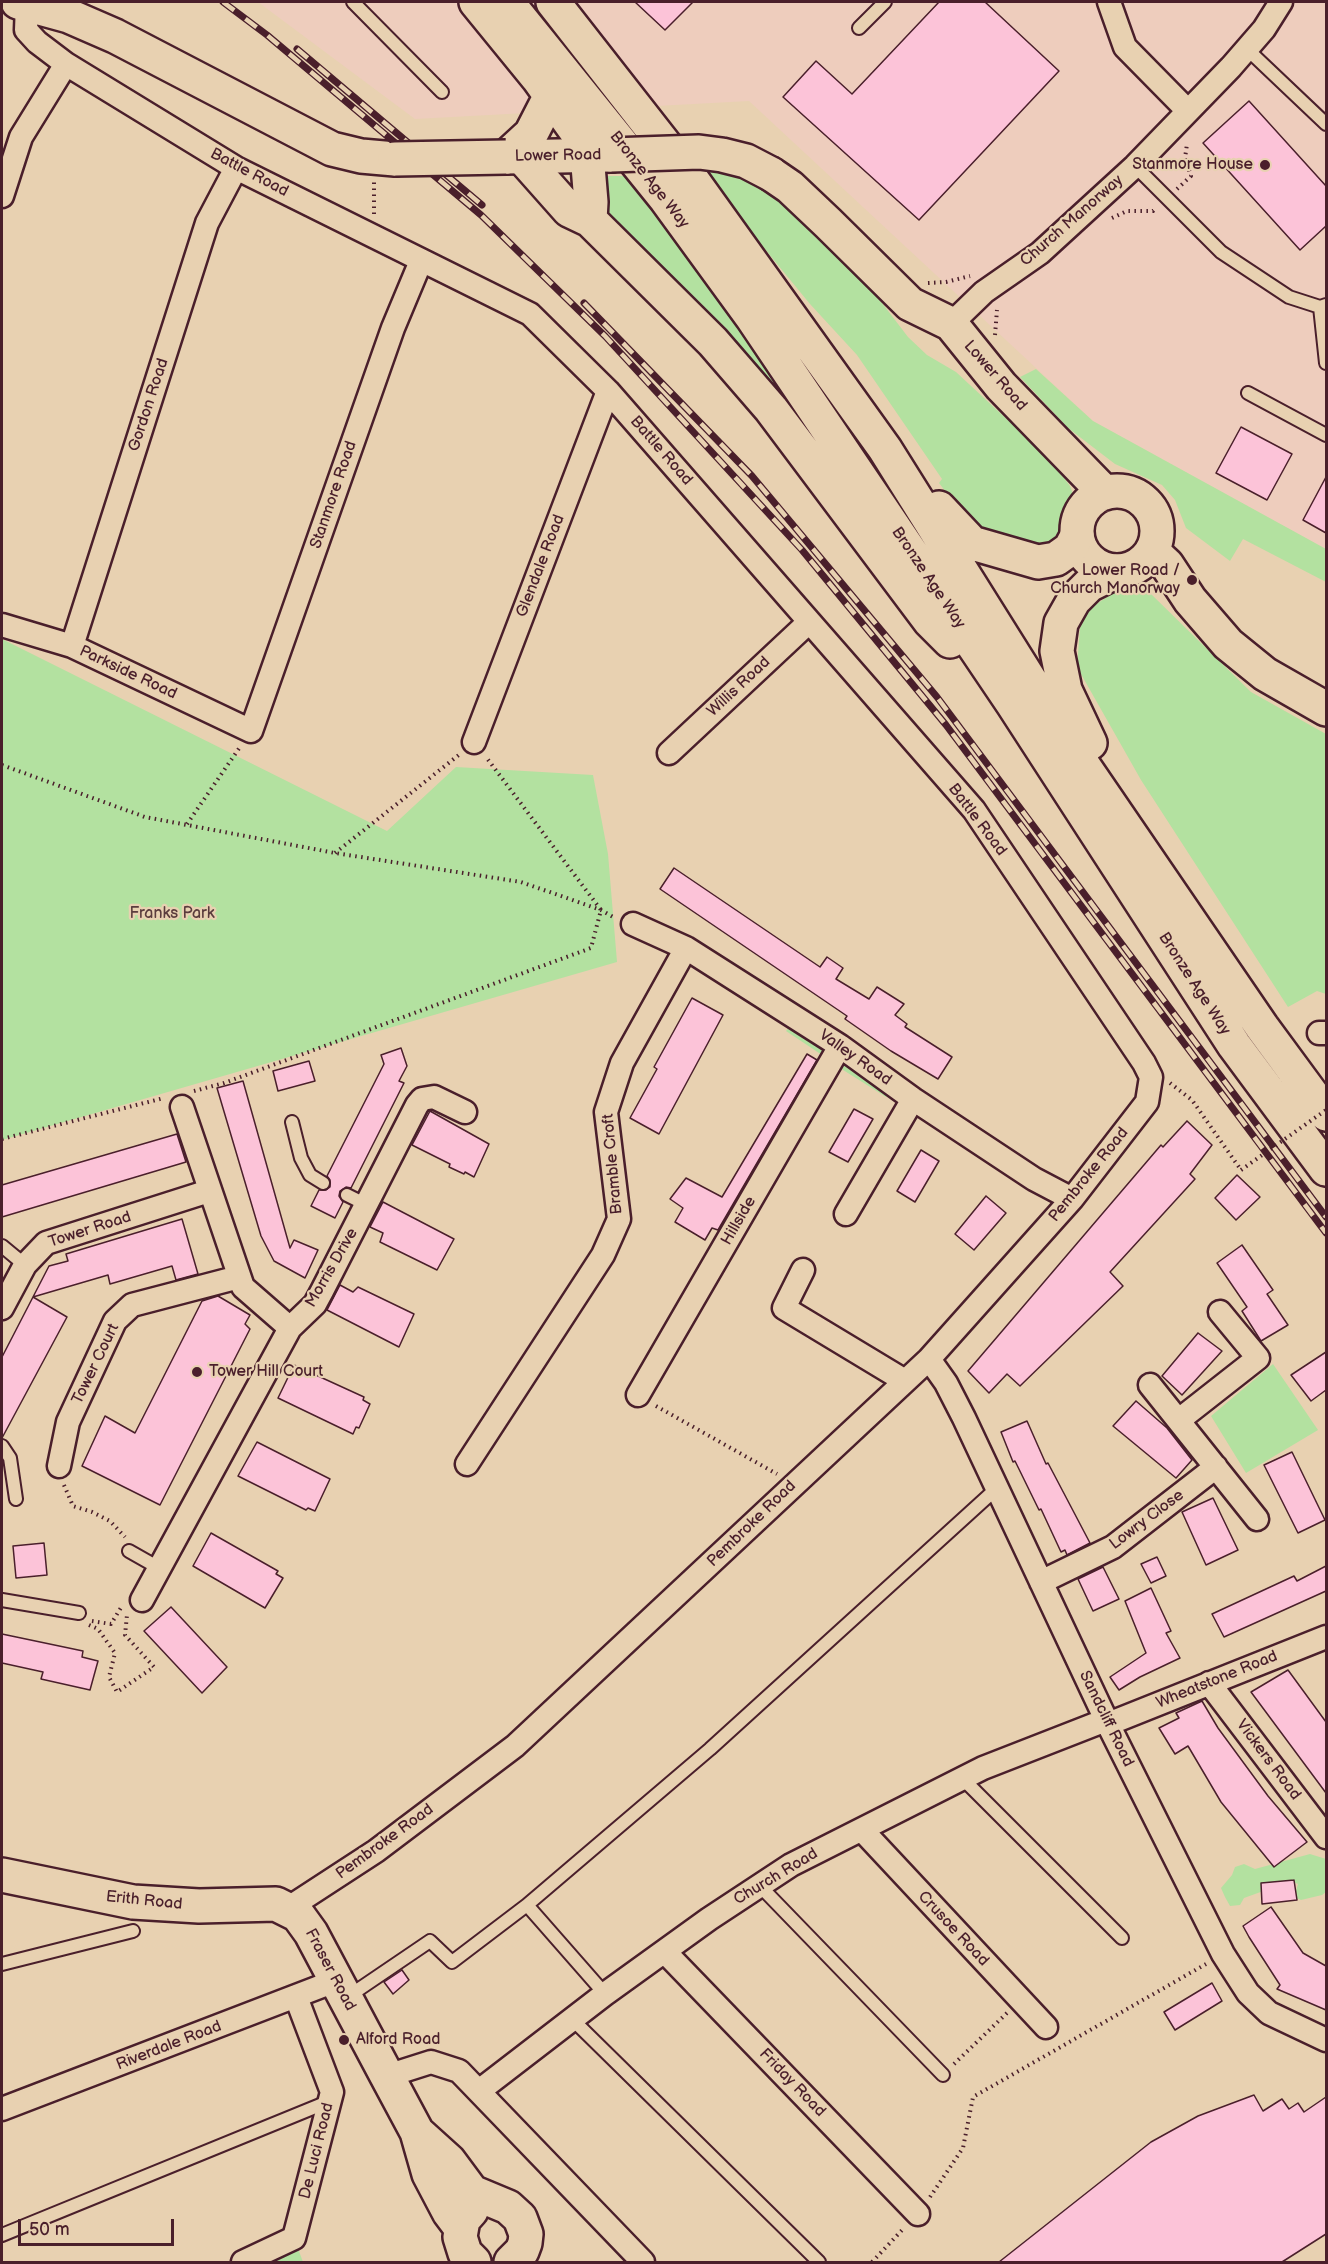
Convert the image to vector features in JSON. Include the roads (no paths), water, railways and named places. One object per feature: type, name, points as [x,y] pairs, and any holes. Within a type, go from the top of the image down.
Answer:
[{"type":"main road","points":[[476,2],[550,97],[599,154],[590,219]]},
{"type":"main road","name":"Bronze Age Way","points":[[507,2],[666,199],[752,317],[1013,704],[1234,1045],[1326,1169]]},
{"type":"main road","name":"Bronze Age Way","points":[[553,2],[693,181],[885,449],[1077,756],[1262,1027],[1326,1112]]},
{"type":"main road","name":"Lower Road","points":[[22,3],[69,15],[115,36],[332,149],[361,156],[385,168],[514,157],[699,152],[746,161],[771,174],[813,209],[910,304],[951,324],[1001,386],[1105,493]]},
{"type":"main road","points":[[550,97],[531,134],[514,157],[569,210],[590,219],[713,342],[771,409],[930,621],[1013,704]]},
{"type":"main road","points":[[885,449],[972,543],[1038,562],[1056,559],[1070,549],[1077,536]]},
{"type":"main road","points":[[1117,571],[1103,569],[1091,562],[1082,551],[1077,536],[1077,522],[1089,501],[1105,493],[1125,491],[1138,497],[1152,511],[1157,524],[1157,538],[1152,551],[1132,568],[1117,571],[1089,585],[1074,600],[1061,623],[1058,651],[1065,690],[1130,831]]},
{"type":"main road","points":[[1152,551],[1167,565],[1190,600],[1228,645],[1266,674],[1326,709]]},
{"type":"main road","name":"Erith Road","points":[[2,1875],[133,1902],[199,1906],[276,1904],[287,1909]]},
{"type":"main road","name":"Fraser Road","points":[[287,1909],[298,1915],[311,1933],[417,2132],[429,2174],[449,2212],[460,2250]]},
{"type":"main road","name":"Fraser Road","points":[[417,2132],[448,2161],[472,2192],[491,2202],[508,2207],[520,2218],[525,2234],[525,2256]]},
{"type":"main road","name":"Fraser Road","points":[[460,2250],[468,2214],[481,2204],[491,2202]]},
{"type":"street","points":[[1109,2],[1125,47],[1188,111]]},
{"type":"street","name":"Church Manorway","points":[[951,324],[984,292],[1040,253],[1135,166],[1247,49],[1264,29],[1281,2]]},
{"type":"street","name":"Battle Road","points":[[22,3],[26,30],[37,42],[66,64],[236,168],[530,314],[608,391],[974,810],[1144,1063],[1159,1079]]},
{"type":"street","points":[[2,196],[21,137],[66,64]]},
{"type":"street","name":"Gordon Road","points":[[72,646],[207,223],[236,168]]},
{"type":"street","name":"Stanmore Road","points":[[251,731],[393,328],[421,261]]},
{"type":"street","name":"Glendale Road","points":[[474,742],[608,391]]},
{"type":"street","name":"Willis Road","points":[[669,753],[809,622]]},
{"type":"street","name":"Parkside Road","points":[[2,625],[72,646],[251,731]]},
{"type":"street","name":"Valley Road","points":[[629,924],[686,948],[840,1046],[913,1099],[1034,1179],[1072,1199]]},
{"type":"street","name":"Bramble Croft","points":[[467,1464],[603,1255],[619,1219],[606,1112],[622,1063],[686,948]]},
{"type":"street","name":"Hillside","points":[[638,1395],[840,1046]]},
{"type":"street","name":"Pembroke Road","points":[[287,1909],[376,1851],[515,1746],[640,1632],[794,1484],[929,1359],[1072,1199],[1147,1102],[1159,1079]]},
{"type":"street","name":"Morris Drive","points":[[142,1600],[290,1328],[315,1304],[357,1200],[422,1099],[439,1098],[465,1112]]},
{"type":"street","points":[[180,1099],[243,1287],[290,1328]]},
{"type":"street","points":[[846,1214],[913,1099]]},
{"type":"street","name":"Tower Road","points":[[2,1308],[25,1265],[46,1243],[209,1191]]},
{"type":"street","points":[[803,1270],[784,1308],[905,1381]]},
{"type":"street","name":"Tower Court","points":[[59,1466],[68,1422],[115,1321],[132,1305],[239,1277]]},
{"type":"street","points":[[1179,1420],[1258,1358],[1220,1312]]},
{"type":"street","name":"Sandcliff Road","points":[[929,1359],[946,1383],[1107,1722],[1223,1954],[1248,1993],[1269,2013],[1326,2040]]},
{"type":"street","points":[[1150,1385],[1257,1519]]},
{"type":"street","name":"Lowry Close","points":[[1041,1582],[1113,1547],[1216,1467]]},
{"type":"street","name":"Wheatstone Road","points":[[1107,1722],[1326,1637]]},
{"type":"street","name":"Vickers Road","points":[[1209,1683],[1326,1837]]},
{"type":"street","name":"Church Road","points":[[479,2091],[605,1994],[759,1885],[791,1865],[983,1768],[1107,1722]]},
{"type":"street","name":"Crusoe Road","points":[[862,1830],[1046,2027]]},
{"type":"street","name":"Friday Road","points":[[665,1952],[918,2214]]},
{"type":"street","name":"Riverdale Road","points":[[2,2109],[296,1997],[340,1990]]},
{"type":"street","name":"De Luci Road","points":[[243,2262],[294,2238],[332,2092],[296,1997]]},
{"type":"street","points":[[387,2076],[415,2065],[431,2062],[459,2071],[643,2262]]},
{"type":"lane","points":[[353,2],[442,92]]},
{"type":"lane","points":[[859,28],[885,2]]},
{"type":"lane","points":[[1247,49],[1326,124]]},
{"type":"lane","points":[[1135,166],[1221,252],[1289,297],[1323,306],[1326,363]]},
{"type":"lane","points":[[1248,393],[1325,430]]},
{"type":"lane","points":[[292,1122],[301,1158],[310,1175],[323,1183]]},
{"type":"lane","points":[[2,1246],[25,1265]]},
{"type":"lane","points":[[2,1446],[10,1458],[16,1499]]},
{"type":"lane","points":[[340,1990],[430,1941],[452,1962],[527,1905],[710,1749],[996,1489]]},
{"type":"lane","points":[[128,1545],[159,1568]]},
{"type":"lane","points":[[2,1600],[79,1613]]},
{"type":"lane","points":[[962,1779],[1122,1938]]},
{"type":"lane","points":[[759,1885],[943,2075]]},
{"type":"lane","points":[[527,1905],[605,1994]]},
{"type":"lane","points":[[2,1964],[133,1931]]},
{"type":"lane","points":[[572,2019],[819,2262]]},
{"type":"lane","points":[[2,2235],[330,2101]]},
{"type":"railway","points":[[223,2],[267,35],[481,215],[605,336],[802,550],[946,725],[1326,1233]]},
{"type":"railway","points":[[297,49],[482,205]]},
{"type":"railway","points":[[584,303],[752,476],[937,697],[1326,1217]]},
{"type":"place","name":"Stanmore House","points":[[1265,165]]},
{"type":"place","name":"Lower Road / Church Manorway","points":[[1192,580]]},
{"type":"place","name":"Tower Hill Court","points":[[197,1372]]},
{"type":"place","name":"Alford Road","points":[[344,2040]]},
{"type":"park label","name":"Franks Park","points":[[172,914]]}]
